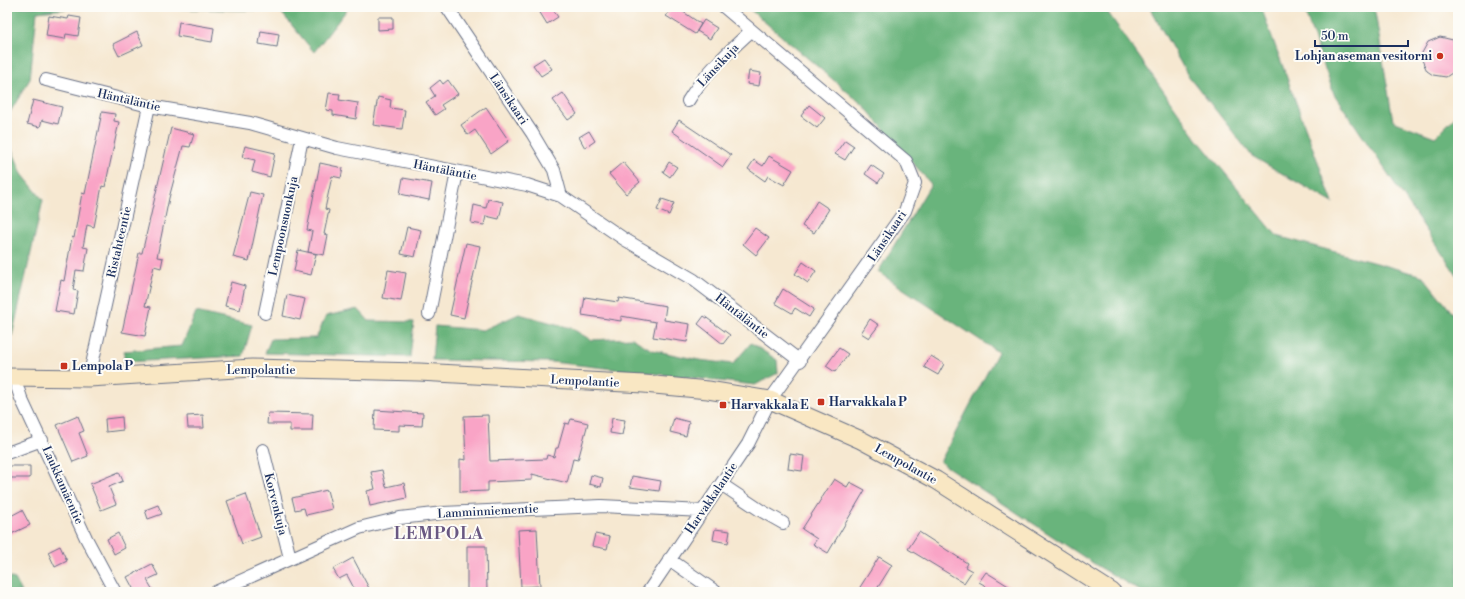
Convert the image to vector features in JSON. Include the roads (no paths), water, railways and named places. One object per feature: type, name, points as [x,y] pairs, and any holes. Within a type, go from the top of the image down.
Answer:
[{"type":"street","name":"Länsikaari","points":[[447,7],[536,140],[554,170],[561,196]]},
{"type":"street","name":"Länsikaari","points":[[724,7],[906,161],[914,183],[905,211],[800,361],[770,400]]},
{"type":"street","name":"Länsikuja","points":[[688,101],[701,80],[720,59],[752,31]]},
{"type":"street","name":"Häntäläntie","points":[[46,80],[149,106],[250,123],[302,139],[457,172],[527,185],[561,196],[624,239],[694,280],[800,361]]},
{"type":"street","name":"Ristahteentie","points":[[89,378],[149,106]]},
{"type":"street","name":"Lempoonsuonkuja","points":[[264,313],[302,139]]},
{"type":"street","points":[[428,314],[457,172]]},
{"type":"street","name":"Lempolantie","points":[[11,377],[89,378],[252,368],[419,372],[644,384],[708,390],[770,400],[861,440],[936,480],[1112,592]]},
{"type":"street","name":"Laukkamäentie","points":[[11,377],[42,440],[86,538],[115,592]]},
{"type":"street","name":"Harvakkalantie","points":[[648,592],[748,444],[770,400]]},
{"type":"street","points":[[7,453],[42,440]]},
{"type":"street","name":"Korvenkuja","points":[[263,450],[290,558]]},
{"type":"street","points":[[721,484],[760,510],[783,523]]},
{"type":"street","name":"Lamminniementie","points":[[216,592],[359,528],[400,518],[429,514],[601,506],[703,511]]},
{"type":"street","points":[[669,559],[716,592]]},
{"type":"place","name":"Lohjan aseman vesitorni","points":[[1440,56]]},
{"type":"place","name":"Lempola P","points":[[64,366]]},
{"type":"place","name":"Harvakkala P","points":[[821,402]]},
{"type":"place","name":"Harvakkala E","points":[[723,405]]},
{"type":"district","name":"LEMPOLA","points":[[439,533]]}]
